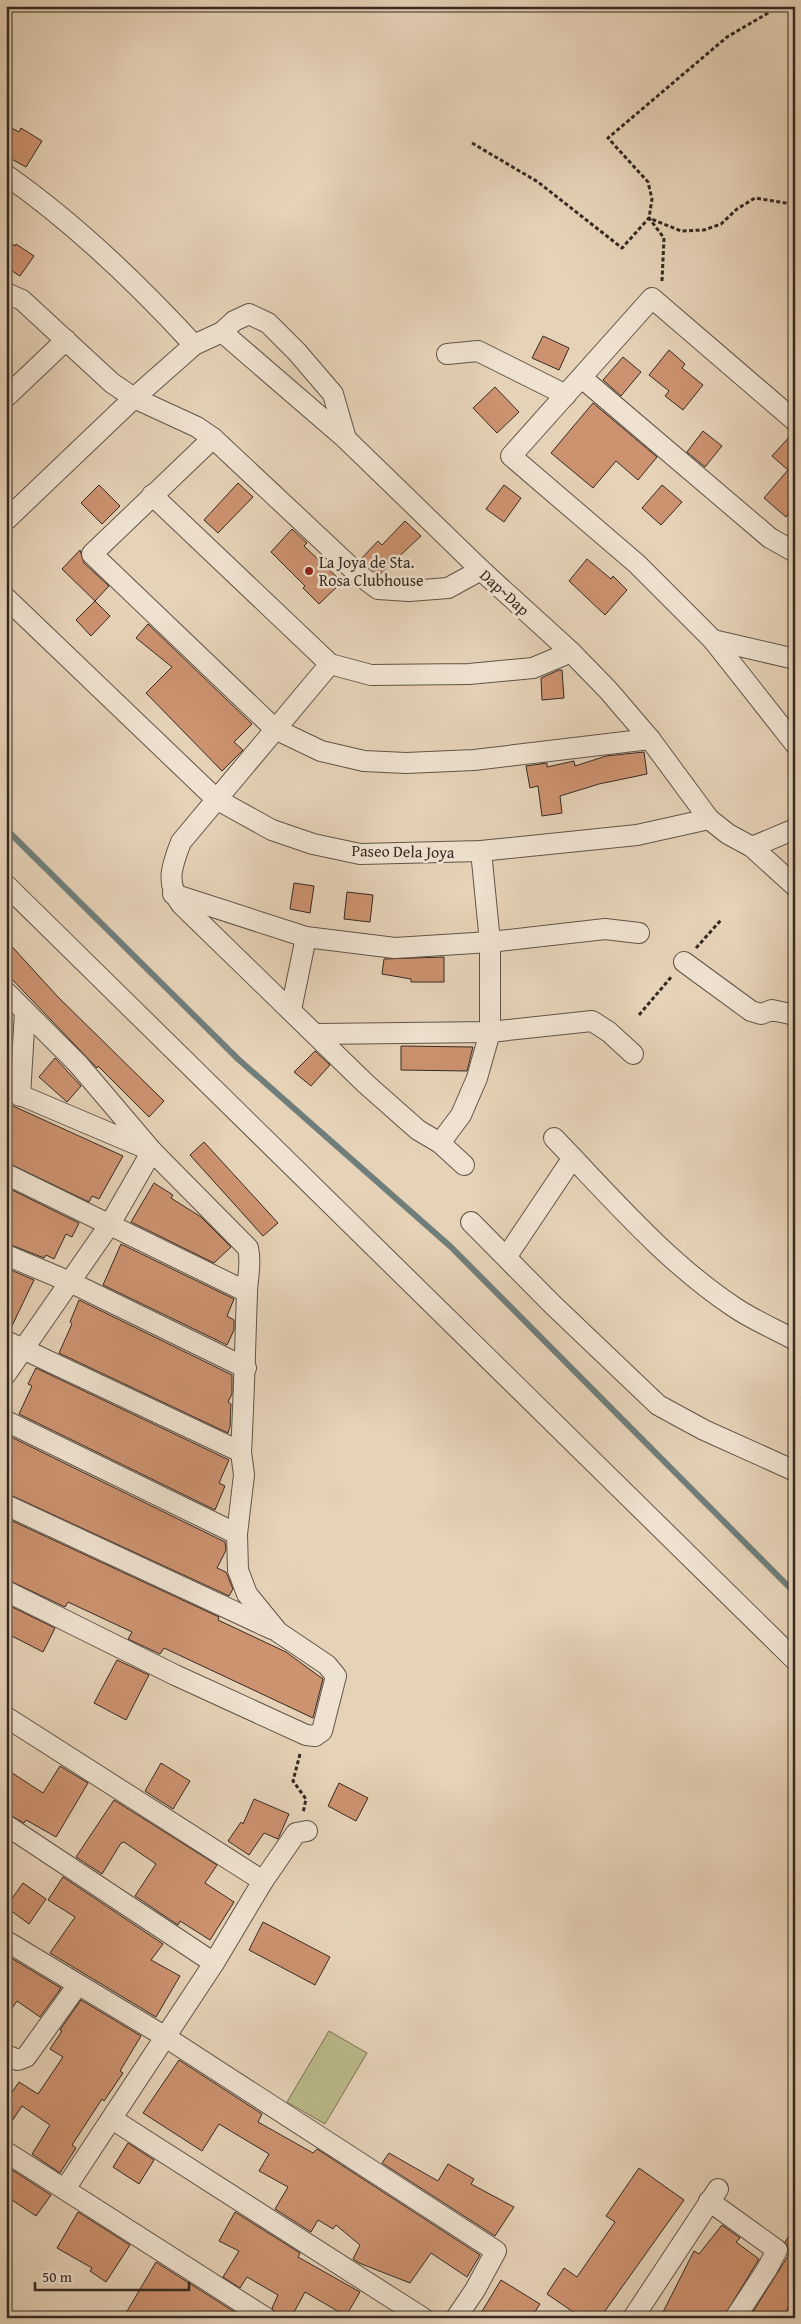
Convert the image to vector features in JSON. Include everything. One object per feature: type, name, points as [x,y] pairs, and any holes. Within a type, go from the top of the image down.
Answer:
[{"type":"street","points":[[6,175],[43,201],[144,291],[194,346]]},
{"type":"street","points":[[6,293],[22,300],[112,383],[134,398],[197,427],[213,438],[358,574],[378,589],[409,591],[448,588],[481,570]]},
{"type":"street","points":[[795,421],[652,298],[511,456],[637,564],[713,640],[787,723],[795,744]]},
{"type":"street","points":[[6,520],[134,398],[194,346],[222,332],[234,320],[249,314],[268,323],[297,352],[333,394],[346,439]]},
{"type":"street","name":"Dap~Dap","points":[[222,332],[346,439],[481,570],[571,652],[608,690],[650,739],[709,819],[728,834],[752,847],[795,886]]},
{"type":"street","points":[[6,397],[66,340]]},
{"type":"street","points":[[447,354],[478,351],[566,395]]},
{"type":"street","points":[[582,378],[770,538],[795,552]]},
{"type":"street","points":[[213,438],[92,554],[275,728],[321,751],[364,761],[406,763],[474,760],[650,739]]},
{"type":"street","points":[[152,495],[330,664],[371,675],[407,677],[469,674],[533,668],[571,652]]},
{"type":"street","name":"Paseo Dela Joya","points":[[6,598],[216,799],[272,830],[313,844],[360,854],[481,852],[637,836],[709,819]]},
{"type":"street","points":[[713,640],[795,659]]},
{"type":"street","points":[[330,664],[181,842],[171,868],[173,894],[181,904],[396,1110],[418,1130],[440,1144],[464,1165]]},
{"type":"street","points":[[752,847],[795,829]]},
{"type":"street","points":[[440,1144],[465,1106],[477,1078],[490,1032],[490,942],[481,852]]},
{"type":"street","points":[[6,885],[795,1660]]},
{"type":"street","points":[[173,894],[306,937],[395,948],[490,942],[605,929],[639,933]]},
{"type":"street","points":[[291,1010],[306,937]]},
{"type":"street","points":[[684,962],[751,1011],[760,1014],[772,1010],[795,1015]]},
{"type":"street","points":[[6,992],[78,1064],[152,1152],[248,1248],[251,1259],[247,1292],[246,1368],[240,1452],[244,1475],[237,1534],[238,1570],[247,1594],[278,1632]]},
{"type":"street","points":[[25,1012],[13,1092],[152,1152]]},
{"type":"street","points":[[316,1034],[490,1032],[592,1021],[609,1032],[633,1054]]},
{"type":"street","points":[[554,1138],[572,1159],[649,1237],[708,1288],[736,1308],[795,1340]]},
{"type":"street","points":[[6,1374],[15,1345],[70,1282],[110,1224],[152,1152]]},
{"type":"street","points":[[507,1256],[572,1159]]},
{"type":"street","points":[[6,1174],[247,1292]]},
{"type":"street","points":[[471,1222],[507,1256],[552,1304],[658,1405],[704,1430],[795,1471]]},
{"type":"street","points":[[6,1255],[70,1282],[246,1368]]},
{"type":"street","points":[[15,1345],[240,1452]]},
{"type":"street","points":[[6,1421],[237,1534]]},
{"type":"street","points":[[6,1505],[278,1632],[327,1665],[336,1676],[322,1731],[315,1736],[306,1735],[175,1675],[6,1591]]},
{"type":"street","points":[[6,1717],[263,1881]]},
{"type":"street","points":[[6,1825],[214,1963]]},
{"type":"street","points":[[65,2189],[164,2036],[214,1963],[263,1881],[302,1832]]},
{"type":"street","points":[[6,1941],[77,1986],[164,2036],[496,2251],[475,2290],[456,2318]]},
{"type":"street","points":[[6,2055],[18,2060],[26,2057],[77,1986]]},
{"type":"street","points":[[112,2119],[422,2318]]},
{"type":"street","points":[[6,2152],[266,2318]]},
{"type":"street","points":[[633,2318],[713,2195],[777,2250],[735,2318]]},
{"type":"path","points":[[472,143],[538,182],[622,248],[649,218],[652,199],[648,182],[608,138],[727,38],[780,6]]},
{"type":"path","points":[[649,218],[681,231],[704,230],[721,224],[737,209],[755,198],[792,204]]},
{"type":"path","points":[[649,218],[664,238],[660,305]]},
{"type":"path","points":[[302,1832],[306,1800],[293,1781],[306,1735]]},
{"type":"shaded area","points":[[329,2031],[367,2053],[325,2124],[287,2102]]},
{"type":"building","points":[[6,125],[19,132],[21,128],[42,141],[26,167],[6,156]]},
{"type":"building","points":[[6,240],[34,256],[20,276],[6,267]]},
{"type":"building","points":[[543,336],[569,348],[559,370],[532,358]]},
{"type":"building","points":[[669,350],[685,364],[682,368],[703,385],[683,410],[665,396],[669,391],[649,375]]},
{"type":"building","points":[[623,357],[641,372],[621,396],[603,380]]},
{"type":"building","points":[[495,387],[519,412],[497,433],[473,408]]},
{"type":"building","points":[[593,403],[657,457],[638,480],[616,461],[593,488],[551,453]]},
{"type":"building","points":[[703,431],[722,446],[705,467],[687,452]]},
{"type":"building","points":[[795,433],[795,506],[786,517],[764,498],[788,470],[772,456]]},
{"type":"building","points":[[238,483],[253,497],[218,533],[204,520]]},
{"type":"building","points":[[99,485],[120,506],[102,524],[81,503]]},
{"type":"building","points":[[504,485],[521,498],[504,522],[486,509]]},
{"type":"building","points":[[662,485],[682,502],[661,525],[642,508]]},
{"type":"building","points":[[405,521],[421,536],[379,575],[360,560],[378,541],[382,545]]},
{"type":"building","points":[[292,529],[307,543],[304,546],[342,582],[319,604],[303,588],[305,586],[271,552]]},
{"type":"building","points":[[80,550],[84,563],[109,586],[95,601],[62,569]]},
{"type":"building","points":[[587,559],[611,579],[613,576],[627,590],[605,615],[569,581]]},
{"type":"building","points":[[95,601],[110,616],[91,636],[76,620]]},
{"type":"building","points":[[148,624],[252,724],[234,742],[243,750],[222,771],[146,693],[172,667],[136,638]]},
{"type":"building","points":[[562,670],[564,698],[542,700],[541,678]]},
{"type":"building","points":[[644,752],[647,774],[599,784],[560,796],[562,813],[542,816],[538,786],[530,788],[526,766],[547,763],[547,767],[574,761],[575,766],[606,756]]},
{"type":"building","points":[[294,883],[314,886],[310,913],[290,909]]},
{"type":"building","points":[[347,892],[373,895],[370,922],[344,919]]},
{"type":"building","points":[[6,940],[58,997],[164,1101],[149,1117],[98,1066],[97,1068],[6,973]]},
{"type":"building","points":[[444,957],[444,982],[411,982],[411,979],[382,974],[384,959]]},
{"type":"building","points":[[401,1046],[473,1047],[467,1071],[401,1070]]},
{"type":"building","points":[[315,1051],[330,1065],[311,1086],[294,1072]]},
{"type":"building","points":[[55,1058],[81,1086],[67,1102],[39,1077]]},
{"type":"building","points":[[13,1106],[123,1156],[99,1199],[92,1196],[89,1202],[6,1162],[6,1114]]},
{"type":"building","points":[[204,1142],[278,1223],[263,1236],[190,1155]]},
{"type":"building","points":[[154,1183],[173,1195],[171,1198],[201,1217],[231,1247],[214,1263],[131,1222]]},
{"type":"building","points":[[6,1187],[79,1223],[72,1237],[66,1234],[54,1259],[46,1255],[44,1258],[6,1243]]},
{"type":"building","points":[[121,1244],[234,1299],[227,1316],[234,1320],[234,1330],[227,1345],[103,1285]]},
{"type":"building","points":[[6,1268],[34,1280],[10,1330],[6,1329]]},
{"type":"building","points":[[79,1300],[232,1375],[232,1394],[228,1402],[231,1404],[228,1433],[59,1353],[72,1324],[70,1322]]},
{"type":"building","points":[[36,1368],[229,1460],[219,1483],[225,1486],[215,1510],[19,1414],[32,1386],[28,1384]]},
{"type":"building","points":[[9,1436],[225,1542],[226,1550],[217,1568],[226,1572],[233,1589],[229,1596],[6,1493],[6,1441]]},
{"type":"building","points":[[6,1518],[219,1617],[218,1620],[286,1652],[323,1679],[313,1718],[164,1648],[160,1654],[128,1639],[132,1632],[68,1602],[65,1607],[6,1579]]},
{"type":"building","points":[[6,1604],[55,1628],[43,1652],[6,1633]]},
{"type":"building","points":[[117,1660],[149,1675],[126,1720],[94,1703]]},
{"type":"building","points":[[161,1763],[190,1781],[173,1809],[145,1791]]},
{"type":"building","points":[[60,1766],[88,1783],[56,1837],[26,1820],[24,1823],[6,1813],[6,1769],[43,1793]]},
{"type":"building","points":[[339,1783],[368,1798],[356,1821],[328,1806]]},
{"type":"building","points":[[254,1799],[289,1814],[278,1839],[264,1833],[249,1855],[228,1841],[241,1822],[243,1824]]},
{"type":"building","points":[[114,1800],[217,1865],[205,1883],[234,1902],[210,1940],[180,1921],[178,1925],[135,1896],[156,1864],[124,1842],[121,1843],[102,1874],[76,1857]]},
{"type":"building","points":[[63,1877],[163,1944],[151,1960],[180,1976],[156,2017],[50,1953],[75,1917],[48,1900]]},
{"type":"building","points":[[23,1883],[46,1899],[29,1924],[6,1907]]},
{"type":"building","points":[[263,1922],[330,1957],[315,1985],[249,1950]]},
{"type":"building","points":[[6,1955],[61,1988],[40,2017],[17,2001],[6,2017]]},
{"type":"building","points":[[81,2000],[141,2036],[120,2071],[123,2073],[104,2101],[102,2099],[72,2145],[76,2148],[60,2173],[32,2154],[50,2125],[22,2106],[6,2130],[6,2101],[19,2082],[38,2094],[63,2057],[50,2049],[62,2031],[60,2030]]},
{"type":"building","points":[[179,2060],[262,2114],[258,2122],[313,2153],[317,2149],[480,2255],[467,2277],[431,2253],[410,2283],[359,2263],[353,2259],[360,2245],[336,2225],[333,2229],[318,2220],[311,2232],[275,2209],[288,2187],[259,2171],[269,2154],[219,2124],[202,2151],[143,2113]]},
{"type":"building","points":[[128,2143],[154,2160],[139,2184],[113,2167]]},
{"type":"building","points":[[389,2153],[438,2181],[448,2164],[474,2179],[471,2184],[514,2207],[495,2236],[382,2163]]},
{"type":"building","points":[[6,2166],[51,2195],[36,2216],[6,2196]]},
{"type":"building","points":[[639,2168],[684,2200],[600,2318],[582,2318],[547,2294],[564,2268],[577,2277],[615,2222],[606,2216]]},
{"type":"building","points":[[78,2212],[130,2245],[106,2282],[90,2271],[92,2268],[57,2248]]},
{"type":"building","points":[[235,2212],[300,2253],[298,2257],[360,2292],[346,2316],[305,2292],[291,2318],[278,2318],[272,2308],[278,2295],[247,2277],[240,2288],[223,2277],[239,2251],[219,2241]]},
{"type":"building","points":[[722,2225],[740,2238],[736,2242],[759,2259],[723,2318],[660,2318],[694,2251],[699,2254]]},
{"type":"building","points":[[795,2227],[795,2295],[783,2318],[749,2318],[788,2256],[789,2250],[785,2242]]},
{"type":"building","points":[[156,2262],[244,2318],[123,2318]]},
{"type":"building","points":[[501,2280],[540,2304],[531,2318],[478,2318]]},
{"type":"waterway","points":[[6,829],[238,1059],[451,1247],[795,1593]]},
{"type":"place","name":"La Joya de Sta. Rosa Clubhouse","points":[[309,571]]}]
